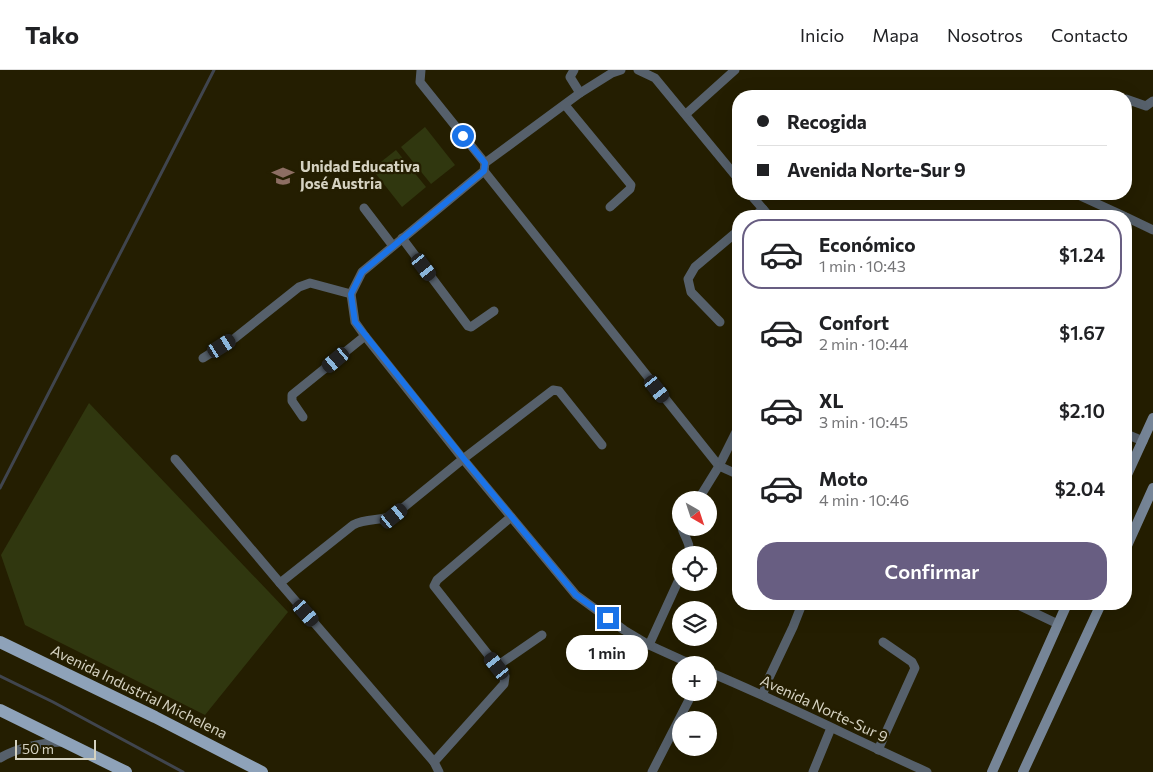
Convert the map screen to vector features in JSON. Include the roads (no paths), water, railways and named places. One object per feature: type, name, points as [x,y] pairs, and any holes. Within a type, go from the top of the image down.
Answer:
[{"type":"main road","points":[[1132,464],[1153,418]]},
{"type":"main road","points":[[1132,535],[1153,488]]},
{"type":"main road","points":[[992,772],[1064,610]]},
{"type":"main road","points":[[1023,772],[1098,610]]},
{"type":"main road","name":"Avenida Industrial Michelena","points":[[0,642],[155,717],[262,772]]},
{"type":"main road","points":[[0,710],[126,772]]},
{"type":"street","points":[[421,70],[420,82],[485,167],[719,466],[732,472]]},
{"type":"street","points":[[574,70],[570,77],[580,93]]},
{"type":"street","points":[[621,70],[612,72],[580,93],[485,167],[362,272],[351,294],[355,322],[365,336],[576,595],[624,630],[649,645],[673,656]]},
{"type":"street","points":[[638,70],[655,78],[732,171]]},
{"type":"street","points":[[686,114],[735,70]]},
{"type":"street","points":[[1132,101],[1146,106],[1153,101]]},
{"type":"street","points":[[565,105],[631,186],[610,207]]},
{"type":"street","points":[[755,200],[763,209]]},
{"type":"street","points":[[1089,200],[1110,210]]},
{"type":"street","points":[[364,208],[393,246]]},
{"type":"street","points":[[1132,220],[1153,230]]},
{"type":"street","points":[[720,322],[691,292],[688,279],[695,267],[732,236]]},
{"type":"street","points":[[402,238],[468,326],[471,327],[494,311]]},
{"type":"street","points":[[203,358],[235,338],[299,287],[310,283],[351,294]]},
{"type":"street","points":[[303,417],[292,401],[292,396],[365,336]]},
{"type":"street","points":[[280,583],[353,525],[362,520],[384,519],[394,516],[553,390],[559,392],[602,445]]},
{"type":"street","points":[[1132,436],[1143,441]]},
{"type":"street","points":[[704,491],[732,440]]},
{"type":"street","points":[[175,458],[434,762],[439,772]]},
{"type":"street","points":[[434,762],[504,684],[505,676],[434,586],[437,580],[511,517]]},
{"type":"street","points":[[649,645],[674,591]]},
{"type":"street","points":[[763,694],[793,627],[798,610]]},
{"type":"street","points":[[1029,610],[1058,624]]},
{"type":"street","points":[[497,666],[542,634]]},
{"type":"street","points":[[878,750],[915,668],[912,662],[883,642]]},
{"type":"street","name":"Avenida Norte-Sur 9","points":[[717,675],[763,694],[927,772]]},
{"type":"street","points":[[652,772],[688,701]]},
{"type":"street","points":[[814,772],[831,728]]},
{"type":"street","points":[[0,758],[42,743],[65,742]]},
{"type":"waterway","points":[[0,488],[214,70]]},
{"type":"waterway","points":[[0,676],[53,702],[183,772]]},
{"type":"place","name":"Unidad Educativa José Austria","points":[[283,176]]}]
